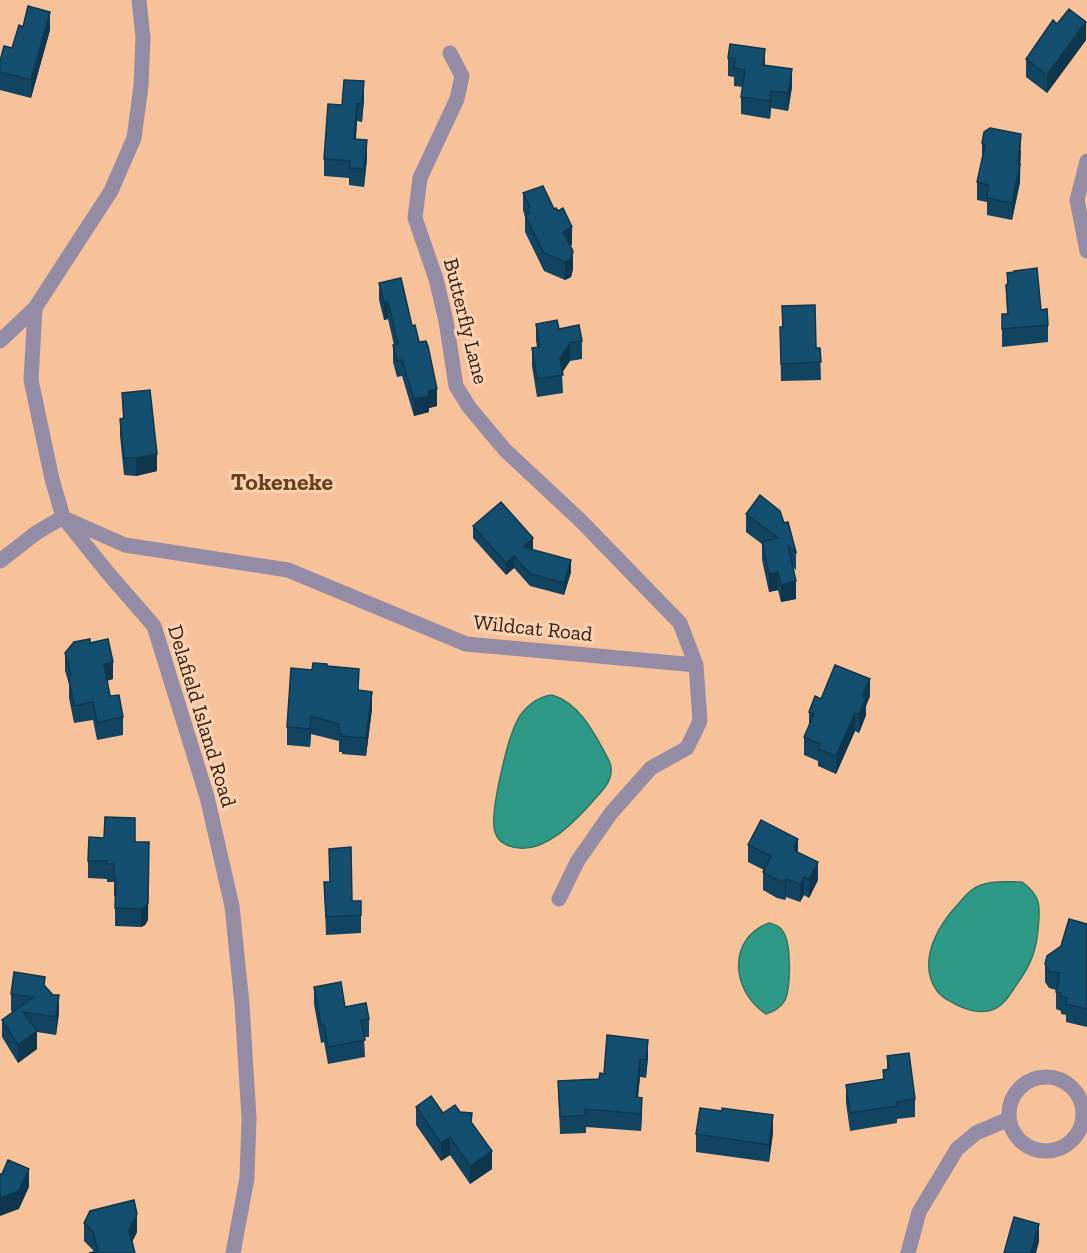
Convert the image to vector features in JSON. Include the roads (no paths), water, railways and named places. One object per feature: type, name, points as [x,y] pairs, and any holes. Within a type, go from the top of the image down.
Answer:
[{"type":"street","name":"Delafield Island Road","points":[[139,0],[143,47],[141,86],[134,138],[111,191],[35,308],[31,380],[52,480],[63,517],[154,626],[207,797],[232,906],[242,1004],[248,1107],[247,1178],[233,1253]]},
{"type":"street","name":"Butterfly Lane","points":[[450,53],[462,76],[458,99],[420,178],[415,218],[436,279],[446,321],[456,386],[469,407],[505,450],[580,520],[680,623],[696,665]]},
{"type":"street","points":[[1087,161],[1077,200],[1087,251]]},
{"type":"street","points":[[0,341],[35,308]]},
{"type":"street","points":[[0,561],[36,533],[63,517]]},
{"type":"street","name":"Wildcat Road","points":[[63,517],[125,545],[288,570],[466,644],[696,665]]},
{"type":"street","points":[[559,900],[577,862],[611,813],[651,768],[687,748],[700,722],[696,665]]},
{"type":"street","points":[[1042,1077],[1056,1077],[1070,1084],[1079,1095],[1084,1109],[1083,1124],[1076,1137],[1065,1146],[1051,1151],[1036,1150],[1023,1144],[1014,1132],[1009,1119],[1010,1104],[1017,1091],[1028,1081],[1042,1077]]},
{"type":"street","points":[[908,1253],[919,1212],[957,1149],[976,1132],[1009,1119]]},
{"type":"water","points":[[552,695],[577,710],[589,726],[609,761],[610,778],[593,802],[560,833],[534,847],[521,848],[507,845],[497,836],[494,823],[500,776],[509,743],[523,711],[536,700]]},
{"type":"water","points":[[996,882],[1022,882],[1033,892],[1038,903],[1039,915],[1034,952],[1022,977],[1003,1003],[992,1010],[983,1012],[969,1010],[944,998],[935,988],[930,977],[930,953],[938,931],[967,894],[978,886]]},
{"type":"water","points":[[769,923],[776,925],[784,933],[789,956],[789,977],[785,1000],[777,1009],[766,1014],[746,993],[739,966],[740,953],[746,941],[755,931]]},
{"type":"district","name":"Tokeneke","points":[[282,482]]}]
